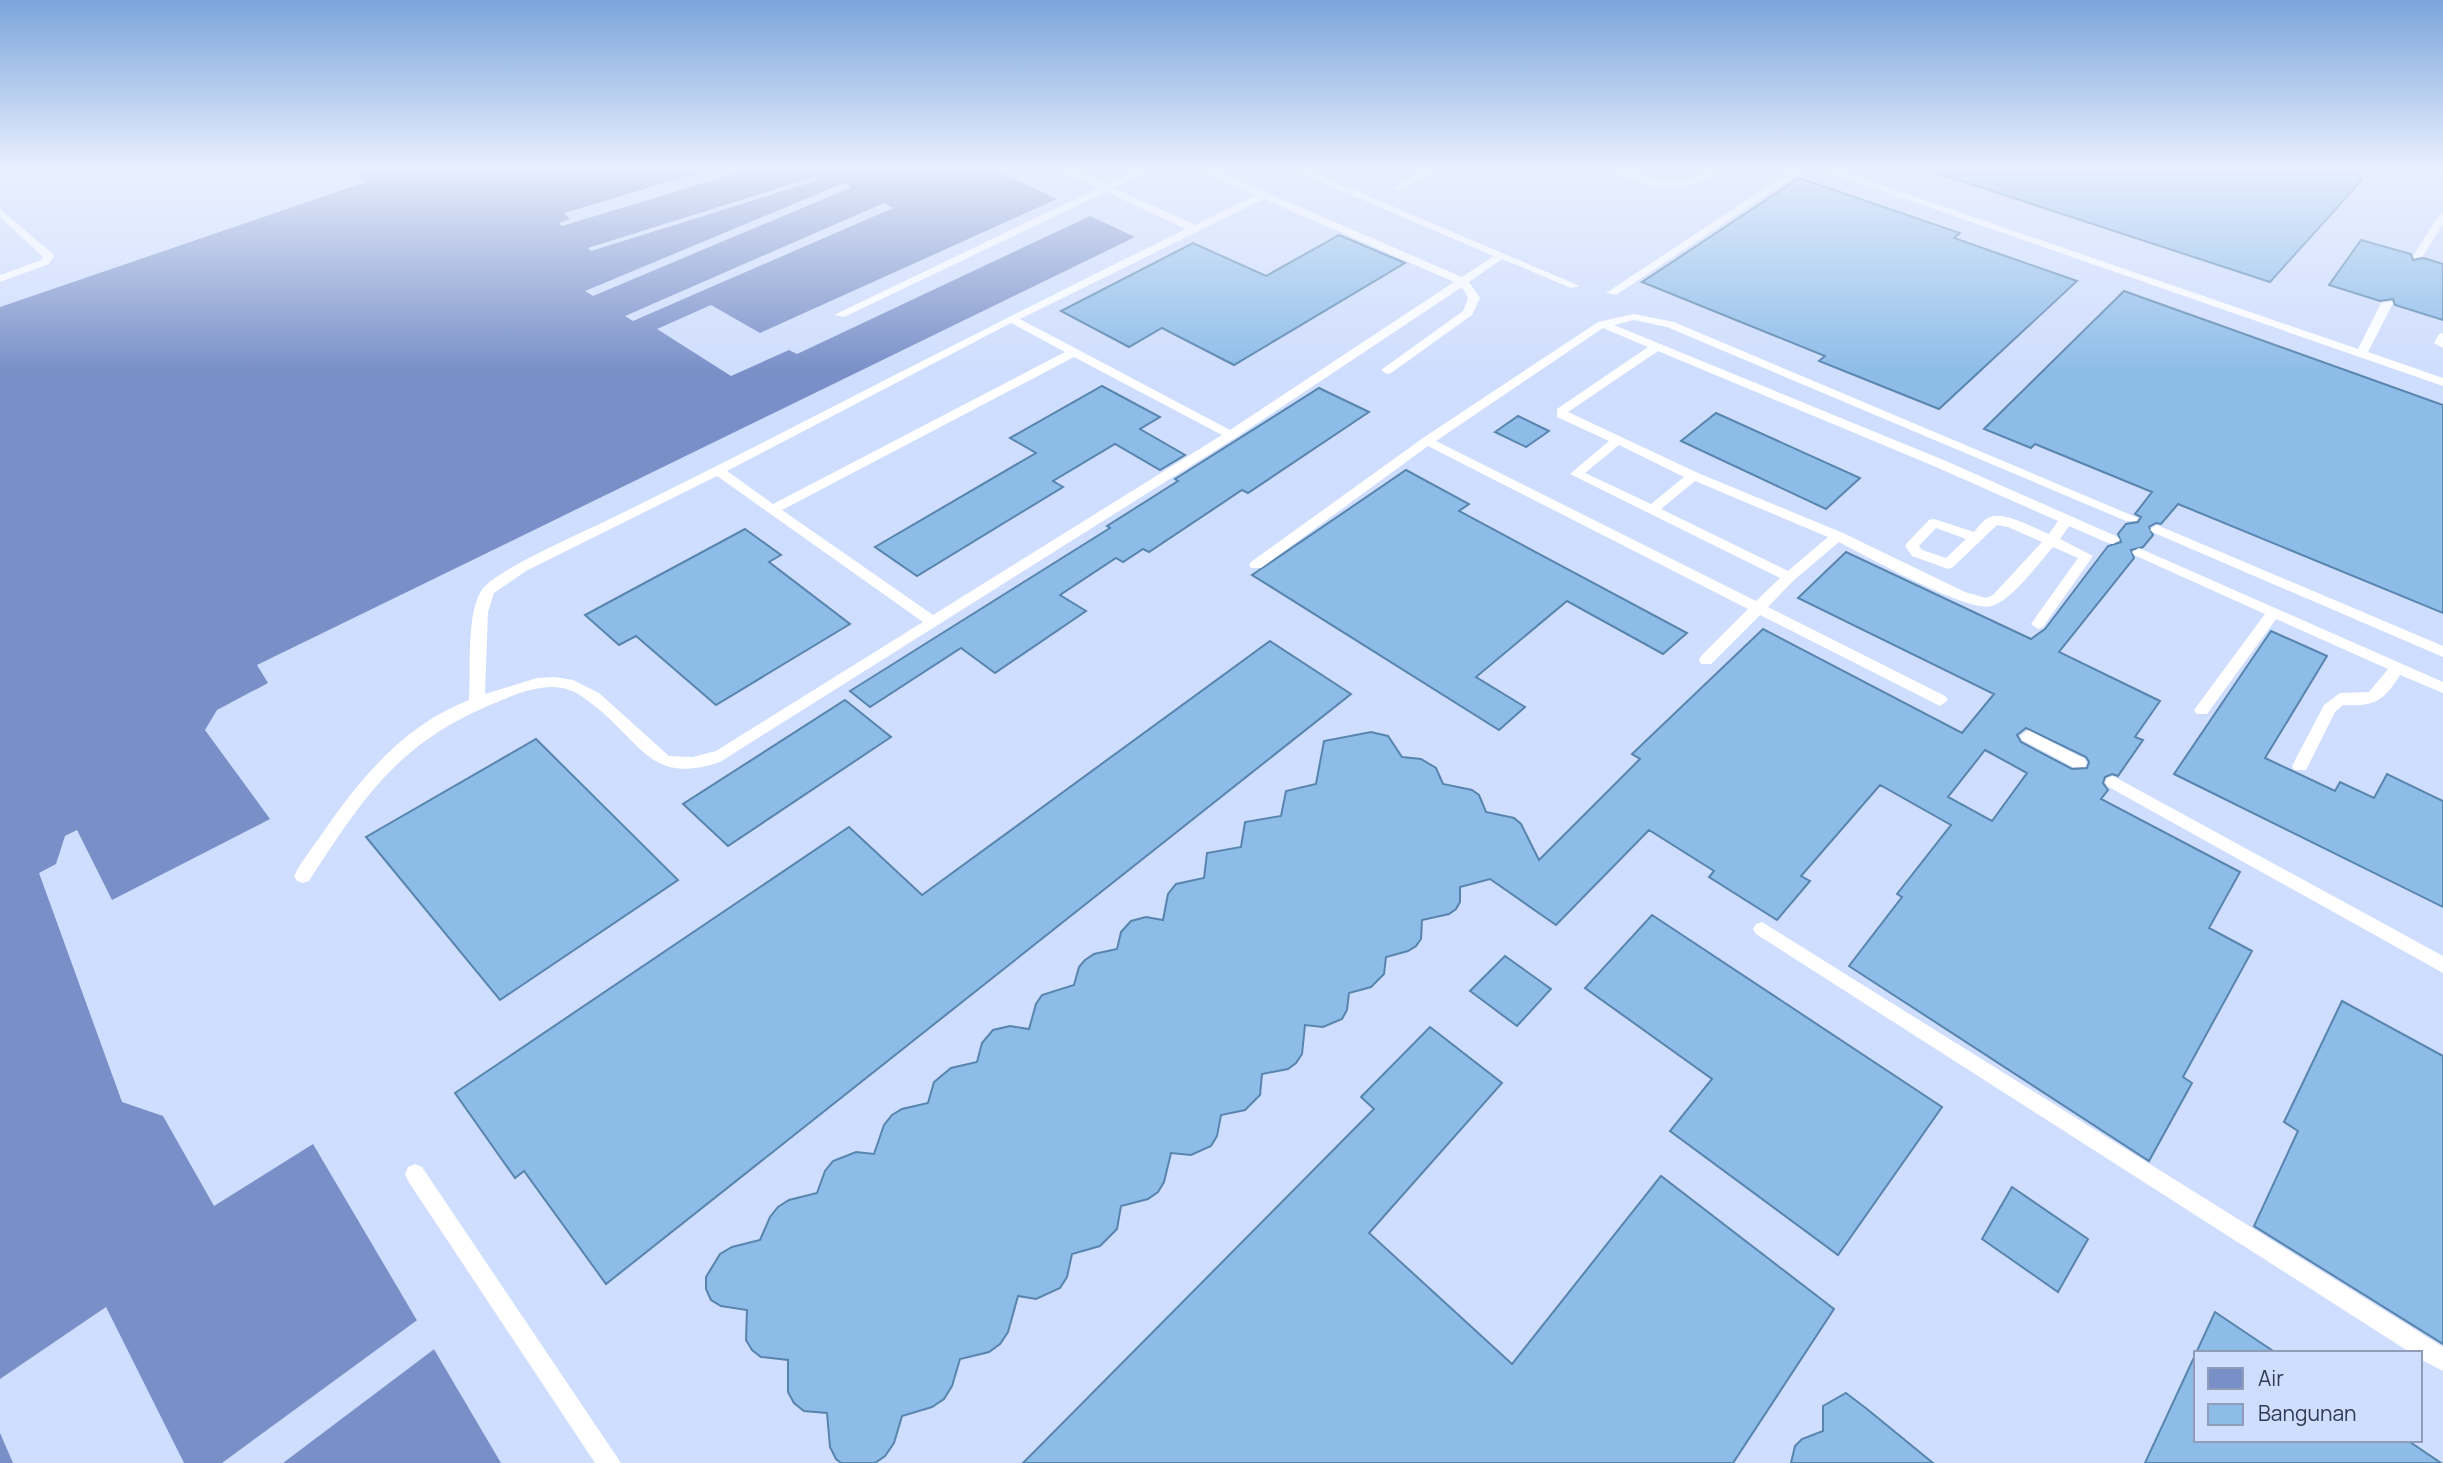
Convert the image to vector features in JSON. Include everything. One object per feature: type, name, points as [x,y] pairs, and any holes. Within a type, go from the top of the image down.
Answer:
[{"type":"lane","points":[[0,279],[39,265],[49,256],[27,236]]},
{"type":"lane","points":[[840,315],[1009,236]]},
{"type":"lane","points":[[477,702],[481,612],[488,592],[521,568],[718,471],[1011,319],[1184,236]]},
{"type":"lane","points":[[1359,236],[1464,282],[1474,298],[1468,313],[1387,370]]},
{"type":"lane","points":[[1456,236],[1575,286]]},
{"type":"lane","points":[[1612,293],[1698,236]]},
{"type":"lane","points":[[2018,236],[2443,382]]},
{"type":"lane","points":[[2418,257],[2431,236]]},
{"type":"lane","points":[[303,876],[360,790],[387,759],[426,729],[477,702],[530,685],[556,682],[576,686],[663,760],[674,764],[704,762],[722,755],[1231,435],[1502,256]]},
{"type":"lane","points":[[2361,355],[2388,303]]},
{"type":"lane","points":[[1256,565],[1427,441],[1602,324],[1634,317],[1670,324],[2131,518]]},
{"type":"lane","points":[[1011,319],[1231,435]]},
{"type":"lane","points":[[1602,324],[2113,540]]},
{"type":"lane","points":[[2443,336],[2440,343],[2443,345]]},
{"type":"lane","points":[[1655,348],[1563,410],[1561,414],[1693,476],[1838,536],[1960,596],[1987,603],[1998,598],[2052,540],[2066,520]]},
{"type":"lane","points":[[773,509],[1074,352]]},
{"type":"lane","points":[[1831,419],[1852,401]]},
{"type":"lane","points":[[1618,440],[1576,474],[1789,577]]},
{"type":"lane","points":[[1427,441],[1940,700]]},
{"type":"lane","points":[[718,471],[933,622]]},
{"type":"lane","points":[[1652,510],[1693,476]]},
{"type":"lane","points":[[1975,537],[1994,520],[2011,523],[2081,553],[2086,560],[2038,624]]},
{"type":"lane","points":[[2157,529],[2443,652]]},
{"type":"lane","points":[[1706,660],[1789,577],[1838,536]]},
{"type":"lane","points":[[2139,552],[2443,688]]},
{"type":"lane","points":[[2202,710],[2273,612]]},
{"type":"lane","points":[[2300,766],[2329,709],[2340,699],[2366,701],[2380,695],[2396,668]]},
{"type":"lane","points":[[2028,736],[2079,763]]},
{"type":"lane","points":[[2113,782],[2443,965]]},
{"type":"lane","points":[[1762,929],[2443,1360]]},
{"type":"lane","points":[[415,1174],[609,1463]]},
{"type":"water","points":[[207,236],[974,236],[760,333],[711,305],[657,329],[731,376],[789,350],[797,354],[1047,236],[1135,237],[257,665],[268,683],[217,710],[205,730],[270,819],[112,900],[77,830],[65,836],[56,864],[39,873],[122,1102],[163,1116],[214,1206],[313,1144],[501,1463],[0,1463],[0,307]]},
{"type":"pier","points":[[625,236],[638,236],[591,251],[588,248]]},
{"type":"pier","points":[[716,236],[735,236],[593,296],[585,291]]},
{"type":"pier","points":[[808,236],[828,236],[633,321],[625,316]]},
{"type":"pier","points":[[106,1307],[184,1463],[13,1463],[0,1433],[0,1379]]},
{"type":"pier","points":[[420,1318],[437,1347],[283,1463],[222,1463]]},
{"type":"building","points":[[1337,236],[1405,263],[1234,365],[1162,328],[1129,347],[1061,311],[1193,243],[1266,276]]},
{"type":"building","points":[[1711,236],[1956,236],[1954,238],[2077,281],[1939,409],[1819,361],[1825,356],[1642,282]]},
{"type":"building","points":[[2130,236],[2311,236],[2270,282]]},
{"type":"building","points":[[2361,240],[2411,254],[2413,260],[2424,258],[2443,264],[2443,320],[2395,305],[2393,299],[2380,301],[2329,285]]},
{"type":"building","points":[[2124,291],[2443,405],[2443,613],[2178,504],[2161,524],[2156,523],[2149,527],[2153,535],[2143,547],[2131,550],[2134,558],[2059,652],[2160,701],[2135,737],[2143,740],[2118,776],[2112,774],[2105,777],[2103,783],[2108,790],[2101,799],[2240,872],[2209,928],[2252,951],[2183,1077],[2192,1083],[2149,1161],[1849,966],[1902,897],[1897,894],[1951,825],[1880,785],[1801,876],[1810,881],[1777,920],[1709,877],[1714,871],[1649,830],[1556,925],[1490,879],[1460,887],[1460,902],[1456,909],[1449,914],[1422,920],[1421,939],[1416,946],[1386,957],[1384,974],[1371,987],[1349,993],[1347,1010],[1342,1019],[1323,1027],[1305,1025],[1302,1054],[1296,1063],[1288,1069],[1262,1074],[1260,1095],[1245,1110],[1221,1115],[1217,1136],[1211,1146],[1191,1155],[1171,1153],[1164,1182],[1158,1192],[1148,1199],[1121,1206],[1117,1229],[1100,1246],[1072,1254],[1067,1277],[1060,1288],[1036,1299],[1018,1296],[1008,1332],[1000,1344],[989,1352],[960,1359],[952,1386],[944,1399],[932,1407],[902,1416],[894,1443],[885,1456],[875,1463],[841,1463],[836,1459],[830,1447],[827,1413],[804,1411],[794,1403],[788,1392],[788,1360],[761,1357],[752,1350],[746,1340],[747,1310],[721,1306],[711,1300],[706,1289],[706,1277],[720,1254],[732,1247],[760,1240],[770,1217],[778,1207],[789,1200],[817,1193],[825,1171],[833,1161],[856,1152],[874,1154],[884,1125],[892,1115],[902,1109],[928,1103],[934,1082],[951,1068],[977,1062],[982,1043],[993,1030],[1010,1026],[1029,1029],[1036,1004],[1042,995],[1074,985],[1079,967],[1085,960],[1094,954],[1117,949],[1121,932],[1131,921],[1146,917],[1163,920],[1168,894],[1176,884],[1204,878],[1207,853],[1241,847],[1245,822],[1281,816],[1286,791],[1316,784],[1324,741],[1371,732],[1388,736],[1402,757],[1421,759],[1436,768],[1443,784],[1472,790],[1479,795],[1486,812],[1514,818],[1521,824],[1539,860],[1640,759],[1632,754],[1763,629],[1962,733],[1994,694],[1798,598],[1846,552],[2031,639],[2045,629],[2108,546],[2121,542],[2118,534],[2126,524],[2138,522],[2141,517],[2135,514],[2152,492],[2035,444],[2031,448],[1984,429]],"holes":[[[2026,728],[2086,757],[2089,762],[2087,768],[2072,769],[2021,742],[2017,735]],[[1985,750],[2027,773],[1992,821],[1948,797]]]},
{"type":"building","points":[[1102,386],[1160,417],[1140,429],[1185,455],[1160,470],[1115,444],[1053,481],[1063,487],[917,576],[875,547],[1036,453],[1010,438]]},
{"type":"building","points":[[1319,388],[1369,412],[1248,493],[1242,490],[1149,552],[1143,549],[1123,562],[1116,558],[1060,595],[1086,611],[995,673],[961,648],[870,707],[850,691],[1110,528],[1107,526],[1178,481],[1175,479]]},
{"type":"building","points":[[1716,413],[1860,478],[1826,509],[1681,441]]},
{"type":"building","points":[[1518,416],[1549,431],[1526,447],[1495,432]]},
{"type":"building","points":[[1406,470],[1469,504],[1459,511],[1687,633],[1663,654],[1567,601],[1476,677],[1525,707],[1499,730],[1252,575]]},
{"type":"building","points":[[745,529],[781,555],[769,562],[850,624],[716,705],[636,636],[619,645],[585,615]]},
{"type":"building","points":[[2271,631],[2327,656],[2265,758],[2335,791],[2340,782],[2374,798],[2387,774],[2443,801],[2443,907],[2174,774]]},
{"type":"building","points":[[1270,641],[1351,694],[606,1284],[524,1171],[515,1178],[455,1093],[849,827],[922,895]]},
{"type":"building","points":[[845,700],[891,737],[728,846],[683,804]]},
{"type":"building","points":[[536,739],[678,880],[500,1000],[366,837]]},
{"type":"building","points":[[1652,915],[1942,1107],[1838,1255],[1670,1131],[1712,1079],[1585,988]]},
{"type":"building","points":[[1505,956],[1551,989],[1517,1026],[1470,991]]},
{"type":"building","points":[[2342,1001],[2443,1056],[2443,1344],[2254,1226],[2298,1131],[2284,1122]]},
{"type":"building","points":[[1430,1027],[1502,1083],[1369,1233],[1512,1364],[1661,1176],[1834,1309],[1733,1463],[1023,1463],[1374,1109],[1361,1097]]},
{"type":"building","points":[[2012,1187],[2088,1239],[2058,1292],[1982,1239]]},
{"type":"building","points":[[2215,1312],[2273,1351],[2197,1351]]},
{"type":"building","points":[[2194,1357],[2194,1442],[2410,1442],[2441,1463],[2145,1463]]},
{"type":"building","points":[[1846,1393],[1933,1463],[1791,1463],[1795,1446],[1802,1439],[1823,1431],[1823,1406]]}]
